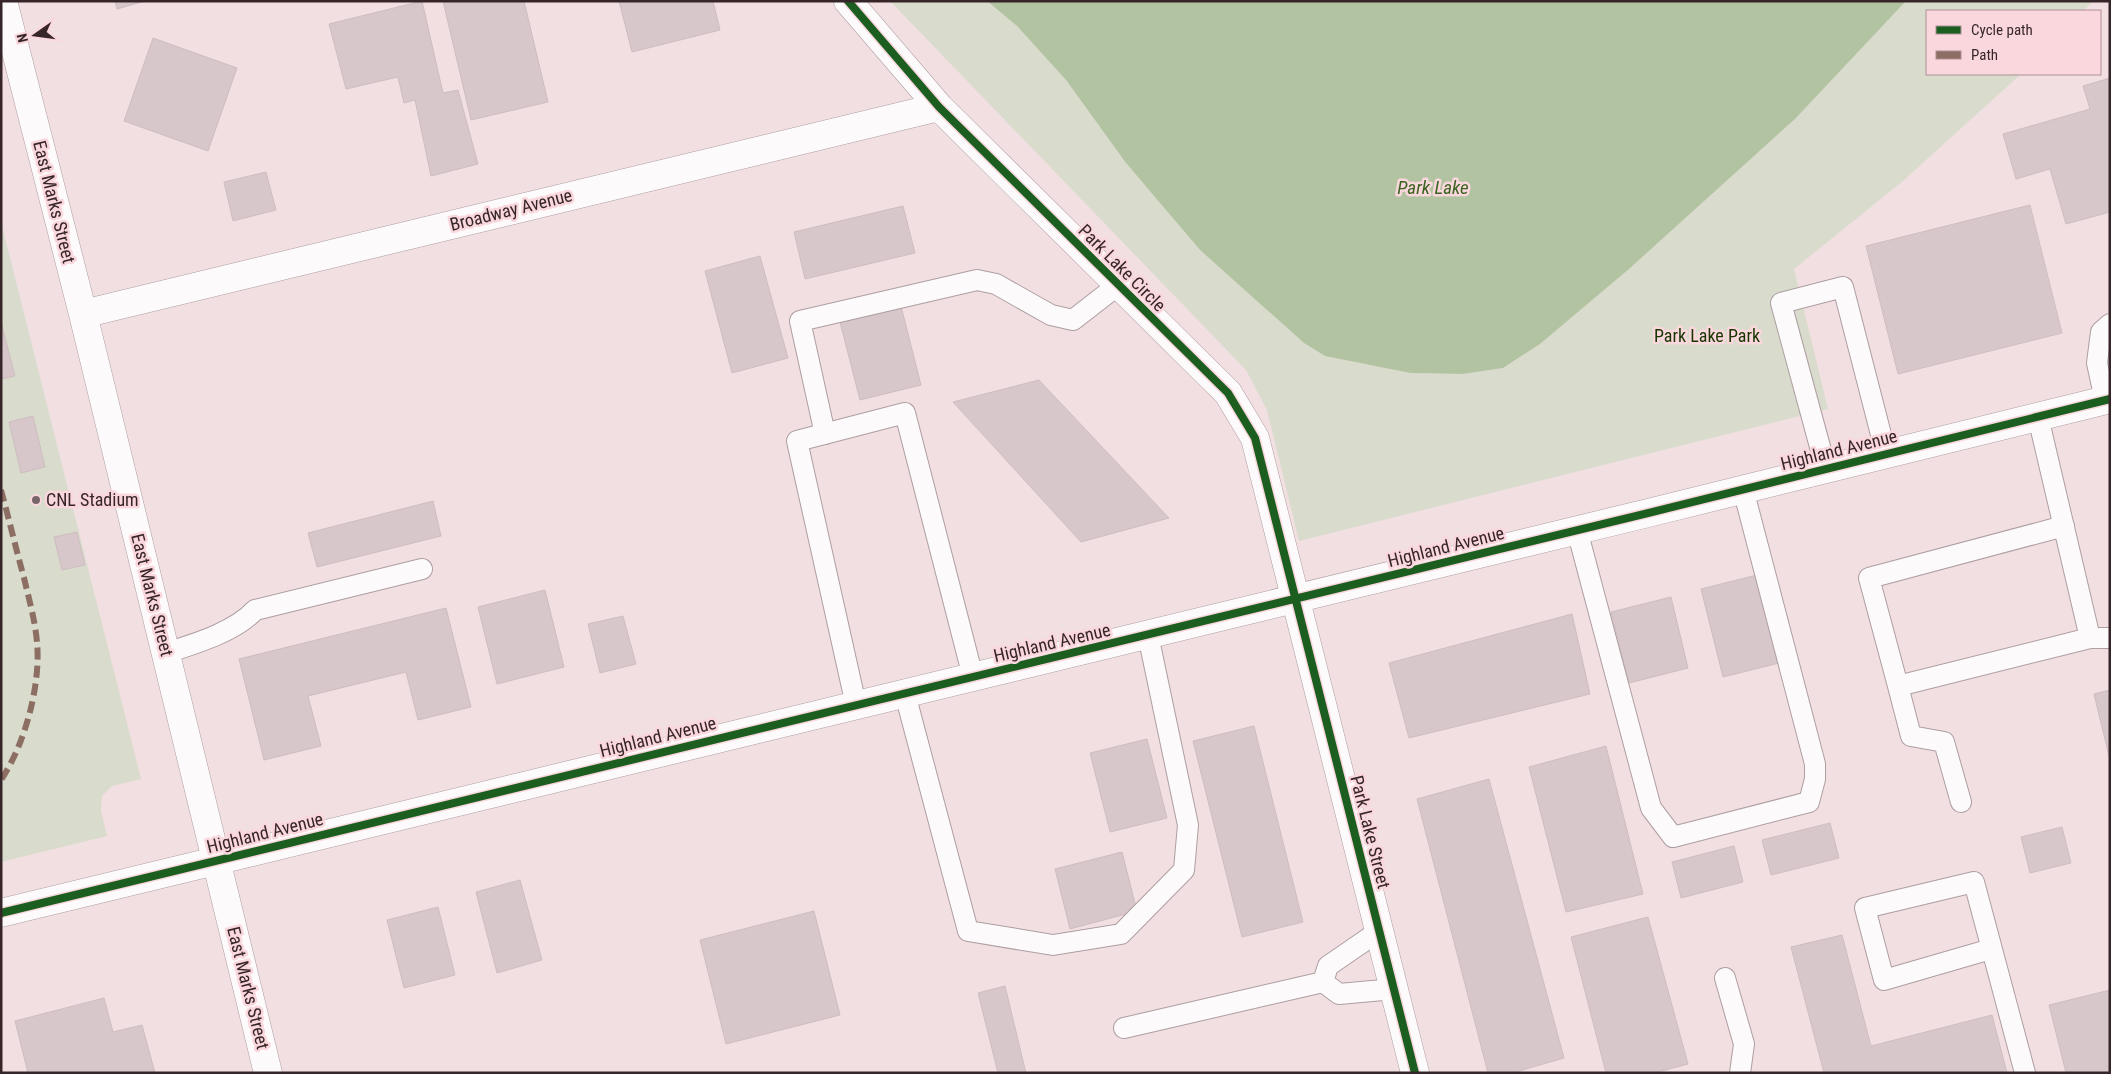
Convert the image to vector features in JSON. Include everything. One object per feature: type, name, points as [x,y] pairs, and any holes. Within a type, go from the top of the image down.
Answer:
[{"type":"street","name":"East Marks Street","points":[[3,1],[83,314],[268,1073]]},
{"type":"street","name":"Park Lake Circle","points":[[848,1],[939,107],[1228,394],[1255,438],[1296,600]]},
{"type":"street","name":"Broadway Avenue","points":[[83,314],[939,107]]},
{"type":"street","name":"Highland Avenue","points":[[1,913],[1296,600],[2107,400]]},
{"type":"street","name":"Park Lake Street","points":[[1296,600],[1415,1073]]},
{"type":"lane","points":[[825,434],[800,322],[977,280],[996,284],[1051,315],[1073,320],[1118,286]]},
{"type":"lane","points":[[1826,468],[1781,303],[1843,287],[1886,454]]},
{"type":"lane","points":[[2107,400],[2097,362],[2100,332],[2110,324]]},
{"type":"lane","points":[[856,705],[797,441],[904,413],[973,677]]},
{"type":"lane","points":[[1898,686],[2100,638],[2064,526],[2038,417]]},
{"type":"lane","points":[[1577,530],[1651,808],[1672,837],[1809,802],[1815,779],[1815,764],[1743,489]]},
{"type":"lane","points":[[1961,802],[1944,742],[1911,736],[1869,578],[2064,526]]},
{"type":"lane","points":[[166,653],[203,640],[247,620],[255,610],[422,569]]},
{"type":"lane","points":[[905,694],[968,931],[1053,945],[1121,934],[1184,870],[1188,825],[1148,635]]},
{"type":"lane","points":[[1992,949],[1884,980],[1865,908],[1974,882],[1992,949],[2025,1073]]},
{"type":"lane","points":[[1323,982],[1328,966],[1380,931]]},
{"type":"lane","points":[[1725,978],[1744,1044],[1740,1073]]},
{"type":"lane","points":[[1124,1028],[1323,982],[1339,994],[1394,988]]},
{"type":"green space","name":"Park Lake Park","points":[[890,1],[987,1],[1017,26],[1066,80],[1126,163],[1200,250],[1304,343],[1325,356],[1410,373],[1463,374],[1503,368],[1540,344],[1629,269],[1795,119],[1906,1],[2093,1],[2084,10],[1926,10],[1926,75],[2020,75],[1903,181],[1794,269],[1828,409],[1299,541],[1267,410],[1246,370]]},
{"type":"green space","name":"CNL Stadium","points":[[1,222],[141,779],[112,786],[102,796],[101,811],[107,836],[1,862]]},
{"type":"water","name":"Park Lake","points":[[987,1],[1906,1],[1795,119],[1629,269],[1540,344],[1503,368],[1463,374],[1410,373],[1325,356],[1304,343],[1200,250],[1126,163],[1066,80],[1017,26]]},
{"type":"building","points":[[115,1],[145,1],[117,9]]},
{"type":"building","points":[[422,1],[443,93],[458,90],[478,164],[431,176],[415,100],[404,103],[398,77],[346,89],[329,24]]},
{"type":"building","points":[[443,1],[524,1],[548,102],[471,120]]},
{"type":"building","points":[[619,1],[713,1],[720,30],[632,52]]},
{"type":"building","points":[[153,38],[237,68],[208,151],[124,121]]},
{"type":"building","points":[[2110,78],[2110,212],[2066,224],[2050,169],[2016,179],[2003,134],[2090,109],[2083,86]]},
{"type":"building","points":[[266,172],[276,210],[233,221],[224,182]]},
{"type":"building","points":[[2030,205],[2062,333],[1898,374],[1866,246]]},
{"type":"building","points":[[903,206],[915,253],[805,279],[794,232]]},
{"type":"building","points":[[760,256],[788,358],[732,373],[705,271]]},
{"type":"building","points":[[901,306],[921,385],[860,400],[840,322]]},
{"type":"building","points":[[1,322],[15,376],[1,379]]},
{"type":"building","points":[[1039,380],[1169,518],[1081,542],[953,402]]},
{"type":"building","points":[[33,416],[45,467],[21,473],[9,422]]},
{"type":"building","points":[[433,501],[441,536],[317,567],[308,533]]},
{"type":"building","points":[[77,532],[85,565],[62,570],[54,537]]},
{"type":"building","points":[[1757,575],[1779,663],[1723,677],[1701,589]]},
{"type":"building","points":[[545,590],[564,667],[497,684],[478,607]]},
{"type":"building","points":[[1671,597],[1688,668],[1629,683],[1611,612]]},
{"type":"building","points":[[446,608],[471,707],[418,720],[406,672],[308,696],[321,746],[264,760],[239,659]]},
{"type":"building","points":[[1572,614],[1590,694],[1409,738],[1389,663]]},
{"type":"building","points":[[623,616],[636,664],[600,673],[588,624]]},
{"type":"building","points":[[2110,690],[2110,760],[2094,694]]},
{"type":"building","points":[[1254,726],[1303,922],[1242,937],[1193,741]]},
{"type":"building","points":[[1147,739],[1167,818],[1110,832],[1090,753]]},
{"type":"building","points":[[1606,746],[1643,894],[1566,912],[1529,767]]},
{"type":"building","points":[[1489,779],[1564,1058],[1512,1073],[1488,1073],[1417,799]]},
{"type":"building","points":[[1830,823],[1839,858],[1771,875],[1762,840]]},
{"type":"building","points":[[2062,827],[2071,863],[2030,873],[2021,837]]},
{"type":"building","points":[[1734,846],[1743,882],[1681,898],[1672,862]]},
{"type":"building","points":[[1122,852],[1137,911],[1070,929],[1055,869]]},
{"type":"building","points":[[520,880],[542,960],[497,973],[476,892]]},
{"type":"building","points":[[438,907],[455,975],[404,988],[387,920]]},
{"type":"building","points":[[814,911],[840,1015],[726,1044],[700,940]]},
{"type":"building","points":[[1648,917],[1688,1064],[1654,1073],[1606,1073],[1571,937]]},
{"type":"building","points":[[1842,935],[1871,1046],[1992,1015],[2007,1073],[1824,1073],[1791,947]]},
{"type":"building","points":[[1005,986],[1026,1073],[998,1073],[978,993]]},
{"type":"building","points":[[2110,990],[2110,1073],[2066,1073],[2049,1005]]},
{"type":"building","points":[[104,998],[113,1032],[142,1025],[155,1073],[28,1073],[15,1021]]},
{"type":"marked path","points":[[1,490],[32,610],[38,659],[30,714],[10,765],[1,780]]},
{"type":"cycle path","points":[[848,1],[939,107],[1228,393],[1255,438],[1415,1073]]},
{"type":"cycle path","points":[[1,913],[1583,529],[2110,399]]},
{"type":"place","name":"CNL Stadium","points":[[36,500]]}]
